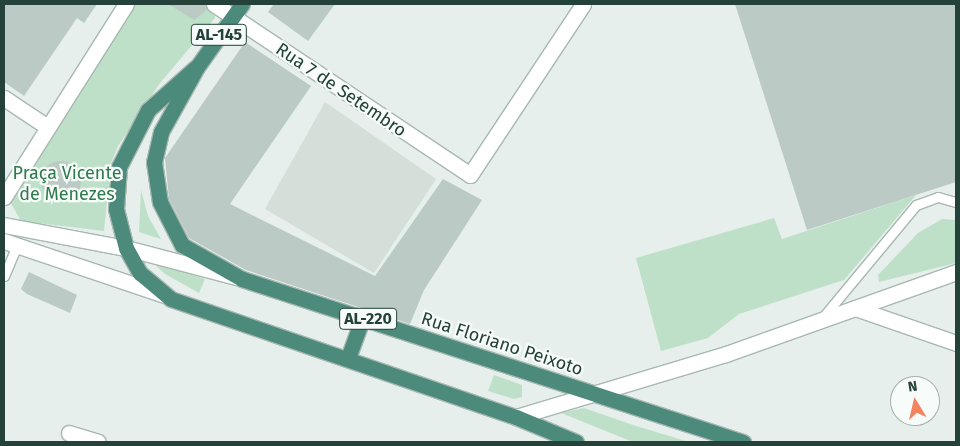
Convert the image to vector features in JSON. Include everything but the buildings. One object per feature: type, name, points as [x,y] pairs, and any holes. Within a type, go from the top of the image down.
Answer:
[{"type":"highway","name":"Rua Floriano Peixoto","points":[[242,4],[196,67],[161,132],[154,162],[160,202],[182,245],[242,279],[743,442]]},
{"type":"highway","name":"Rua Floriano Peixoto","points":[[164,295],[140,273],[126,248],[116,209],[119,167],[148,110],[196,67]]},
{"type":"highway","name":"AL-220","points":[[164,295],[516,417],[576,442]]},
{"type":"highway","points":[[348,358],[363,318]]},
{"type":"highway","points":[[692,425],[707,442]]},
{"type":"street","points":[[4,197],[46,126],[126,4]]},
{"type":"street","name":"Rua 7 de Setembro","points":[[214,4],[470,175],[583,4]]},
{"type":"street","points":[[4,98],[46,126]]},
{"type":"street","points":[[4,225],[126,248],[242,279]]},
{"type":"street","points":[[10,244],[164,295]]},
{"type":"street","points":[[516,417],[595,394],[820,320],[956,272]]},
{"type":"street","points":[[855,308],[956,343]]},
{"type":"street","points":[[69,433],[98,442]]},
{"type":"lane","points":[[820,320],[916,205],[938,198],[956,202]]},
{"type":"lane","points":[[4,276],[10,244]]},
{"type":"shaded area","points":[[325,102],[436,179],[374,273],[265,209]]},
{"type":"green space","name":"Praça Vicente de Menezes","points":[[208,4],[215,9],[215,18],[160,83],[118,146],[111,163],[104,231],[21,221],[9,200],[133,5]]},
{"type":"green space","points":[[141,190],[148,216],[161,239],[139,232]]},
{"type":"green space","points":[[916,195],[844,280],[739,314],[708,338],[661,351],[636,258],[774,218],[782,239]]},
{"type":"green space","points":[[942,219],[956,220],[956,263],[879,282],[878,275],[918,233]]},
{"type":"green space","points":[[151,261],[205,279],[199,293],[165,274]]},
{"type":"green space","points":[[494,375],[522,385],[522,397],[514,399],[488,391]]},
{"type":"green space","points":[[584,408],[689,442],[633,442],[561,413]]}]
